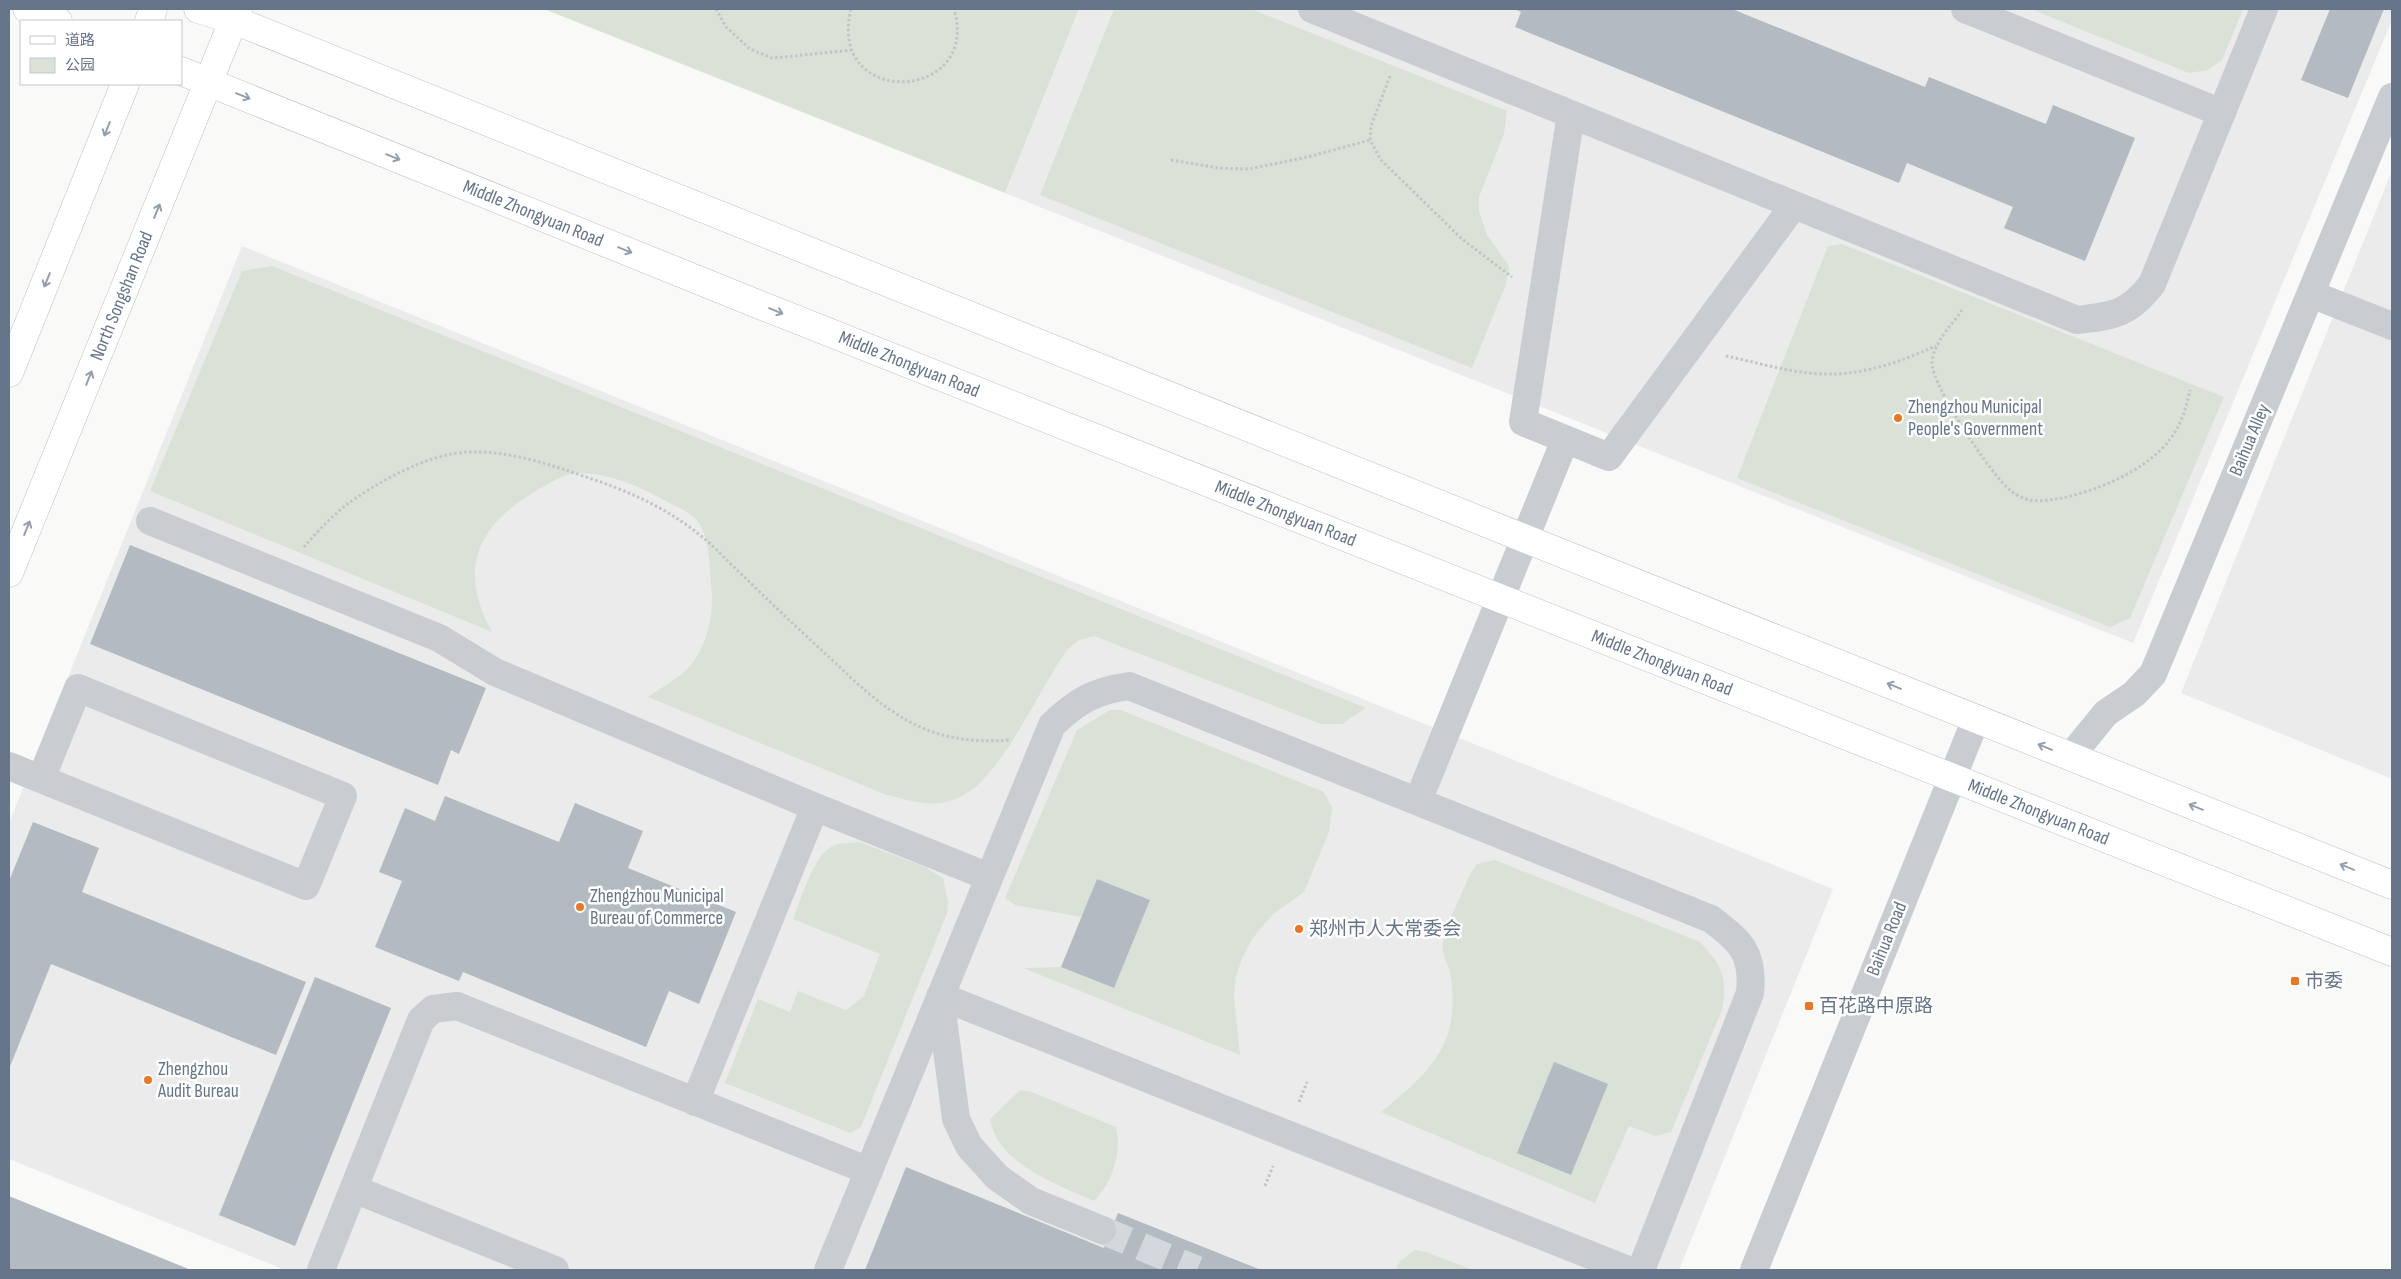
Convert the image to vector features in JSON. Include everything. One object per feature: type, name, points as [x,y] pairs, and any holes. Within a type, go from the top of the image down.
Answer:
[{"type":"main road","points":[[27,9],[55,20]]},
{"type":"main road","points":[[198,9],[236,14],[1526,540],[2392,885]]},
{"type":"main road","name":"North Songshan Road","points":[[9,573],[236,14]]},
{"type":"main road","name":"Middle Zhongyuan Road","points":[[182,71],[755,303],[2392,952]]},
{"type":"main road","points":[[9,373],[125,85]]},
{"type":"street","points":[[1312,9],[2077,320],[2105,316],[2127,309],[2139,301],[2152,284],[2264,9]]},
{"type":"street","points":[[1965,9],[2222,113]]},
{"type":"street","name":"Baihua Alley","points":[[2070,757],[2106,713],[2134,694],[2153,674],[2392,97]]},
{"type":"street","points":[[1571,114],[1523,422],[1565,440],[1609,457],[1794,205]]},
{"type":"street","points":[[2311,294],[2392,326]]},
{"type":"street","points":[[1418,801],[1526,540],[1565,440]]},
{"type":"street","points":[[150,522],[439,638],[495,672],[815,807],[990,877]]},
{"type":"street","points":[[828,1270],[1052,725],[1086,698],[1104,690],[1129,686],[1711,919],[1736,938],[1746,954],[1752,972],[1750,993],[1641,1270]]},
{"type":"street","points":[[9,766],[41,779],[306,886],[343,796],[78,688],[41,779]]},
{"type":"street","name":"Baihua Road","points":[[1754,1270],[1976,719]]},
{"type":"street","points":[[695,1102],[815,807]]},
{"type":"street","points":[[940,996],[956,1119],[969,1146],[997,1177],[1031,1201],[1102,1230]]},
{"type":"street","points":[[940,996],[1614,1268]]},
{"type":"street","points":[[321,1270],[421,1020],[433,1010],[456,1006],[869,1171]]},
{"type":"street","points":[[354,1189],[555,1270]]},
{"type":"path","points":[[716,9],[726,27],[750,49],[772,58],[852,50]]},
{"type":"path","points":[[850,9],[847,36],[860,64],[873,76],[889,82],[906,84],[923,80],[937,71],[949,58],[956,44],[958,26],[954,9]]},
{"type":"path","points":[[1402,46],[1370,126],[1370,140],[1381,160],[1462,239],[1542,300]]},
{"type":"path","points":[[1171,160],[1219,168],[1249,169],[1308,157],[1370,140]]},
{"type":"path","points":[[1984,281],[1936,346],[1932,363],[1934,374],[1951,408],[1982,456],[2010,490],[2030,500],[2043,501],[2080,495],[2114,482],[2146,462],[2170,440],[2184,417],[2190,390]]},
{"type":"path","points":[[1689,348],[1804,372],[1833,374],[1902,361],[1936,346]]},
{"type":"path","points":[[281,575],[318,531],[345,506],[388,480],[428,460],[467,452],[498,453],[534,460],[607,484],[652,502],[701,536],[875,700],[913,724],[946,737],[988,742],[1047,737]]},
{"type":"shaded area","name":"Zhengzhou Municipal People's Government","points":[[1079,9],[2392,9],[2392,20],[2133,643],[1005,193]]},
{"type":"shaded area","points":[[2392,171],[2392,779],[2181,693]]},
{"type":"shaded area","points":[[242,246],[1833,889],[1679,1270],[285,1270],[9,1159],[9,823]]},
{"type":"green space","points":[[544,9],[1079,9],[1005,193]]},
{"type":"green space","points":[[1114,9],[1251,9],[1507,111],[1504,134],[1479,197],[1479,211],[1487,235],[1509,266],[1506,284],[1472,368],[1040,195]]},
{"type":"green space","points":[[2031,9],[2243,9],[2222,60],[2208,70],[2189,73]]},
{"type":"green space","points":[[1842,244],[2224,397],[2130,618],[2110,627],[1737,478],[1828,246]]},
{"type":"green space","points":[[272,266],[1366,708],[1342,724],[1321,724],[1094,636],[1079,640],[1067,650],[1003,755],[978,785],[955,799],[940,803],[920,802],[887,795],[648,697],[683,673],[698,654],[708,632],[712,595],[708,549],[704,532],[695,518],[688,512],[633,485],[613,478],[592,474],[569,474],[536,491],[515,505],[499,519],[487,535],[479,551],[475,569],[476,589],[482,610],[492,632],[150,491],[242,271]]},
{"type":"green space","points":[[1110,710],[1121,710],[1324,792],[1332,808],[1329,832],[1304,892],[1272,915],[1252,939],[1242,959],[1236,976],[1234,995],[1240,1055],[1023,968],[1061,967],[1114,988],[1149,900],[1097,879],[1082,917],[1015,905],[1005,898],[1077,730]]},
{"type":"green space","points":[[859,842],[925,867],[943,878],[948,902],[947,913],[861,1127],[850,1133],[725,1083],[758,999],[790,1012],[798,991],[846,1010],[864,996],[880,954],[793,919],[809,878],[827,849],[844,843]]},
{"type":"green space","points":[[1495,860],[1700,942],[1714,958],[1722,973],[1724,999],[1722,1010],[1671,1132],[1656,1136],[1629,1126],[1595,1203],[1381,1112],[1427,1070],[1445,1040],[1451,1022],[1453,1002],[1451,978],[1442,945],[1445,933],[1470,874],[1477,864]]},
{"type":"green space","points":[[1020,1090],[1032,1092],[1116,1127],[1118,1137],[1117,1156],[1111,1176],[1094,1201],[1031,1171],[1016,1161],[1004,1149],[995,1135],[990,1119]]},
{"type":"green space","points":[[1415,1250],[1426,1252],[1473,1270],[1396,1270],[1400,1261]]},
{"type":"building","points":[[1514,9],[1732,9],[1925,87],[1929,77],[2046,124],[2053,105],[2135,138],[2085,261],[2004,228],[2013,207],[1907,163],[1899,183],[1515,27],[1521,12]]},
{"type":"building","points":[[2330,9],[2384,9],[2348,98],[2301,80]]},
{"type":"building","points":[[130,545],[486,688],[459,754],[451,750],[438,785],[90,644]]},
{"type":"building","points":[[445,796],[559,842],[575,803],[643,831],[628,868],[736,912],[699,1004],[669,991],[646,1047],[463,972],[459,981],[375,947],[402,881],[379,872],[405,808],[435,821]]},
{"type":"building","points":[[33,822],[99,848],[82,892],[306,982],[276,1055],[51,964],[9,1069],[9,881]]},
{"type":"building","points":[[1097,879],[1150,900],[1114,988],[1061,967]]},
{"type":"building","points":[[315,977],[391,1008],[295,1246],[219,1215]]},
{"type":"building","points":[[1554,1062],[1608,1084],[1571,1175],[1517,1153]]},
{"type":"building","points":[[906,1167],[1104,1248],[1118,1213],[1261,1270],[865,1270]]},
{"type":"building","points":[[9,1196],[191,1270],[9,1270]]},
{"type":"tunnel","points":[[1102,1230],[1197,1270]]},
{"type":"place","name":"Zhengzhou Municipal People's Government","points":[[1898,418]]},
{"type":"place","name":"Zhengzhou Municipal Bureau of Commerce","points":[[580,907]]},
{"type":"place","name":"郑州市人大常委会","points":[[1299,929]]},
{"type":"place","name":"市委","points":[[2295,981]]},
{"type":"place","name":"百花路中原路","points":[[1809,1006]]},
{"type":"place","name":"Zhengzhou Audit Bureau","points":[[148,1080]]}]
